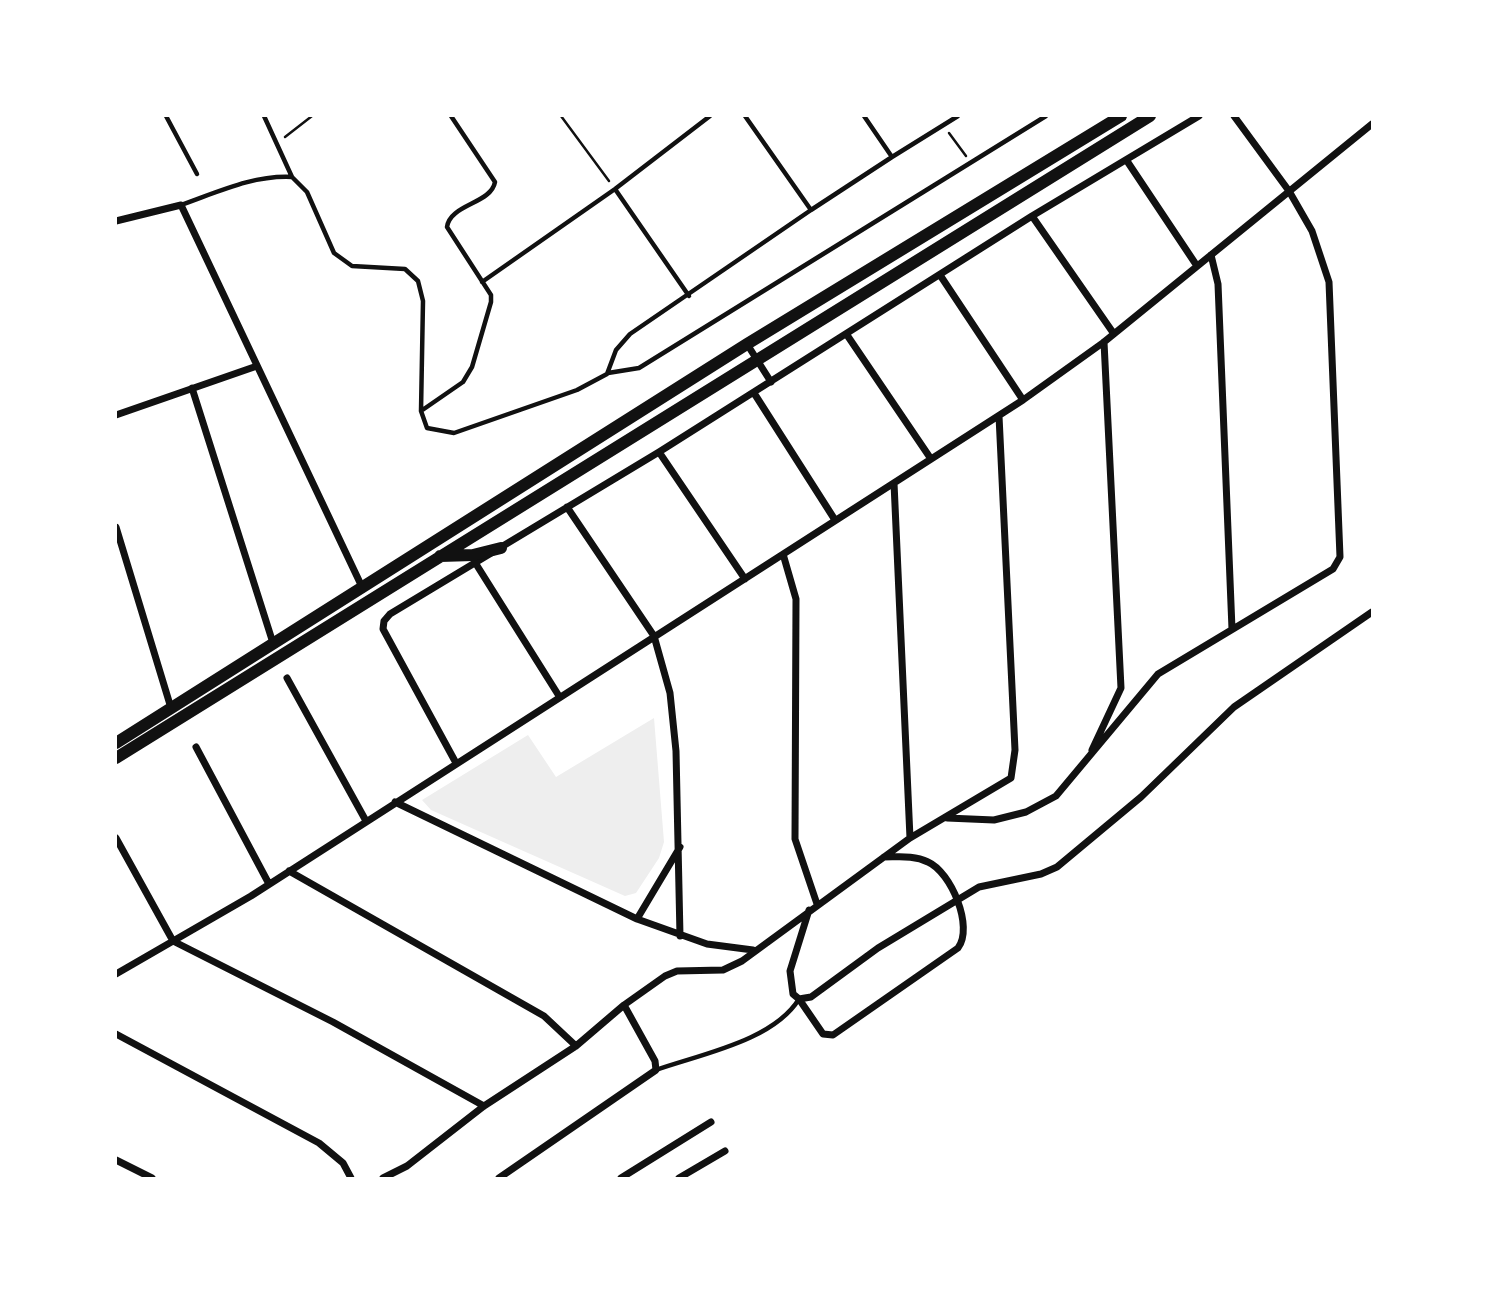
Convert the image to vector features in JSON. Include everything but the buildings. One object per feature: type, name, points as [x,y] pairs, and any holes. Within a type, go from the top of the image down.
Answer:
[{"type":"main road","points":[[116,743],[747,344],[1121,116]]},
{"type":"main road","points":[[116,758],[1150,116]]},
{"type":"main road","points":[[438,556],[473,555],[488,549],[501,548]]},
{"type":"street","points":[[456,764],[383,629],[384,621],[390,614],[659,452],[1032,216],[1199,116]]},
{"type":"street","points":[[946,818],[994,820],[1026,812],[1056,796],[1158,674],[1333,569],[1340,556],[1329,282],[1312,231],[1289,191],[1234,116]]},
{"type":"street","points":[[116,974],[269,884],[1023,400],[1104,342],[1373,124]]},
{"type":"street","points":[[1127,161],[1197,266]]},
{"type":"street","points":[[116,221],[181,205],[361,586],[370,599]]},
{"type":"street","points":[[1032,216],[1114,334]]},
{"type":"street","points":[[1211,255],[1218,284],[1232,629]]},
{"type":"street","points":[[940,275],[1023,400]]},
{"type":"street","points":[[847,335],[932,459]]},
{"type":"street","points":[[1088,760],[1121,688],[1104,342]]},
{"type":"street","points":[[747,344],[771,382]]},
{"type":"street","points":[[116,415],[257,366]]},
{"type":"street","points":[[191,388],[273,643]]},
{"type":"street","points":[[754,393],[835,520]]},
{"type":"street","points":[[383,1178],[407,1166],[484,1106],[576,1046],[624,1005],[665,976],[677,971],[723,970],[742,961],[753,950],[910,838],[1012,778],[1015,750],[999,416]]},
{"type":"street","points":[[659,452],[745,579]]},
{"type":"street","points":[[894,483],[910,838]]},
{"type":"street","points":[[567,507],[654,636],[662,658],[671,706],[680,846],[680,936]]},
{"type":"street","points":[[116,527],[171,708]]},
{"type":"street","points":[[783,554],[796,599],[795,839],[817,904]]},
{"type":"street","points":[[476,564],[559,696]]},
{"type":"street","points":[[799,999],[811,997],[878,948],[979,887],[1041,874],[1057,867],[1141,797],[1234,707],[1373,612]]},
{"type":"street","points":[[288,678],[366,821]]},
{"type":"street","points":[[196,747],[269,884]]},
{"type":"street","points":[[395,802],[637,919],[680,936],[753,950]]},
{"type":"street","points":[[116,838],[173,941],[333,1021],[484,1106]]},
{"type":"street","points":[[637,919],[680,846]]},
{"type":"street","points":[[810,910],[790,971],[789,983],[824,1034],[836,1033],[958,948],[964,936],[956,902],[941,871],[930,862],[916,857],[884,857]]},
{"type":"street","points":[[289,871],[544,1016],[576,1046]]},
{"type":"street","points":[[499,1178],[656,1070],[655,1061],[624,1005]]},
{"type":"street","points":[[116,1034],[319,1143],[343,1163],[351,1178]]},
{"type":"street","points":[[621,1178],[711,1122]]},
{"type":"street","points":[[679,1178],[725,1151]]},
{"type":"street","points":[[116,1160],[152,1178]]},
{"type":"lane","points":[[166,116],[197,174]]},
{"type":"lane","points":[[264,116],[292,177],[307,192],[334,253],[352,266],[405,269],[418,281],[423,301],[421,411],[428,428],[454,433],[577,390],[607,373],[639,368],[1046,116]]},
{"type":"lane","points":[[421,411],[463,382],[472,367],[491,302],[491,295],[447,227],[447,222],[490,191],[495,182],[451,116]]},
{"type":"lane","points":[[482,282],[615,189],[710,116]]},
{"type":"lane","points":[[745,116],[811,210]]},
{"type":"lane","points":[[864,116],[892,157]]},
{"type":"lane","points":[[607,373],[615,350],[630,334],[811,210],[958,116]]},
{"type":"lane","points":[[181,205],[244,183],[272,176],[292,177]]},
{"type":"lane","points":[[615,189],[689,296]]},
{"type":"lane","points":[[656,1070],[766,1031],[790,1012],[799,999]]},
{"type":"path","points":[[278,146],[312,116]]},
{"type":"path","points":[[561,116],[615,189]]},
{"type":"path","points":[[943,124],[970,162]]},
{"type":"shaded area","points":[[654,718],[664,842],[659,858],[636,893],[625,896],[431,810],[422,800],[528,735],[556,777]]}]
